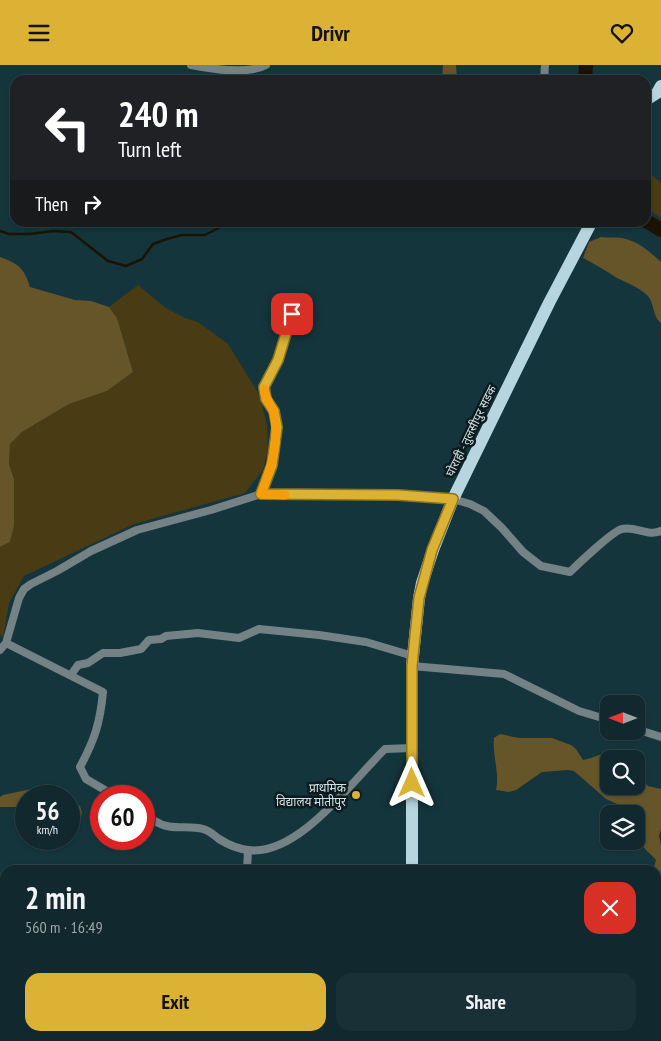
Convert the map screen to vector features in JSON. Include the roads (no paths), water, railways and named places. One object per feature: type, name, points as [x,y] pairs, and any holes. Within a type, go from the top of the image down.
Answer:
[{"type":"main road","points":[[651,97],[657,93],[661,86]]},
{"type":"main road","name":"घोराही - तुलसीपुर सडक","points":[[412,865],[412,661],[422,583],[432,550],[453,499],[587,227]]},
{"type":"street","points":[[191,65],[214,69],[259,69],[266,65]]},
{"type":"street","points":[[261,494],[272,465],[277,427],[274,411],[266,399],[264,387],[278,360],[294,311]]},
{"type":"street","points":[[0,650],[6,643],[24,589],[31,583],[57,571],[91,551],[137,530],[261,494],[398,495],[453,499],[484,511],[523,552],[540,566],[570,572],[620,529],[631,528],[654,534],[661,531]]},
{"type":"street","points":[[71,675],[78,665],[88,663],[103,653],[120,653],[141,649],[149,640],[161,639],[166,636],[198,633],[239,638],[259,629],[366,642],[412,661],[504,674],[579,711],[600,717]]},
{"type":"street","points":[[6,643],[103,692],[100,721],[90,748],[80,767],[86,779],[97,785]]},
{"type":"street","points":[[645,732],[661,737]]},
{"type":"street","points":[[155,821],[172,827],[205,829],[222,841],[248,850],[275,846],[305,830],[335,804],[364,769],[385,749],[412,748]]},
{"type":"street","points":[[247,865],[248,850]]},
{"type":"waterway","points":[[585,75],[586,65]]},
{"type":"waterway","points":[[651,224],[661,230]]},
{"type":"waterway","points":[[0,231],[9,234],[53,231],[71,232],[108,261],[126,266],[142,259],[153,244],[182,235],[205,235],[220,227]]},
{"type":"place","name":"प्राथमिक विद्यालय मोतीपुर","points":[[356,795]]}]
